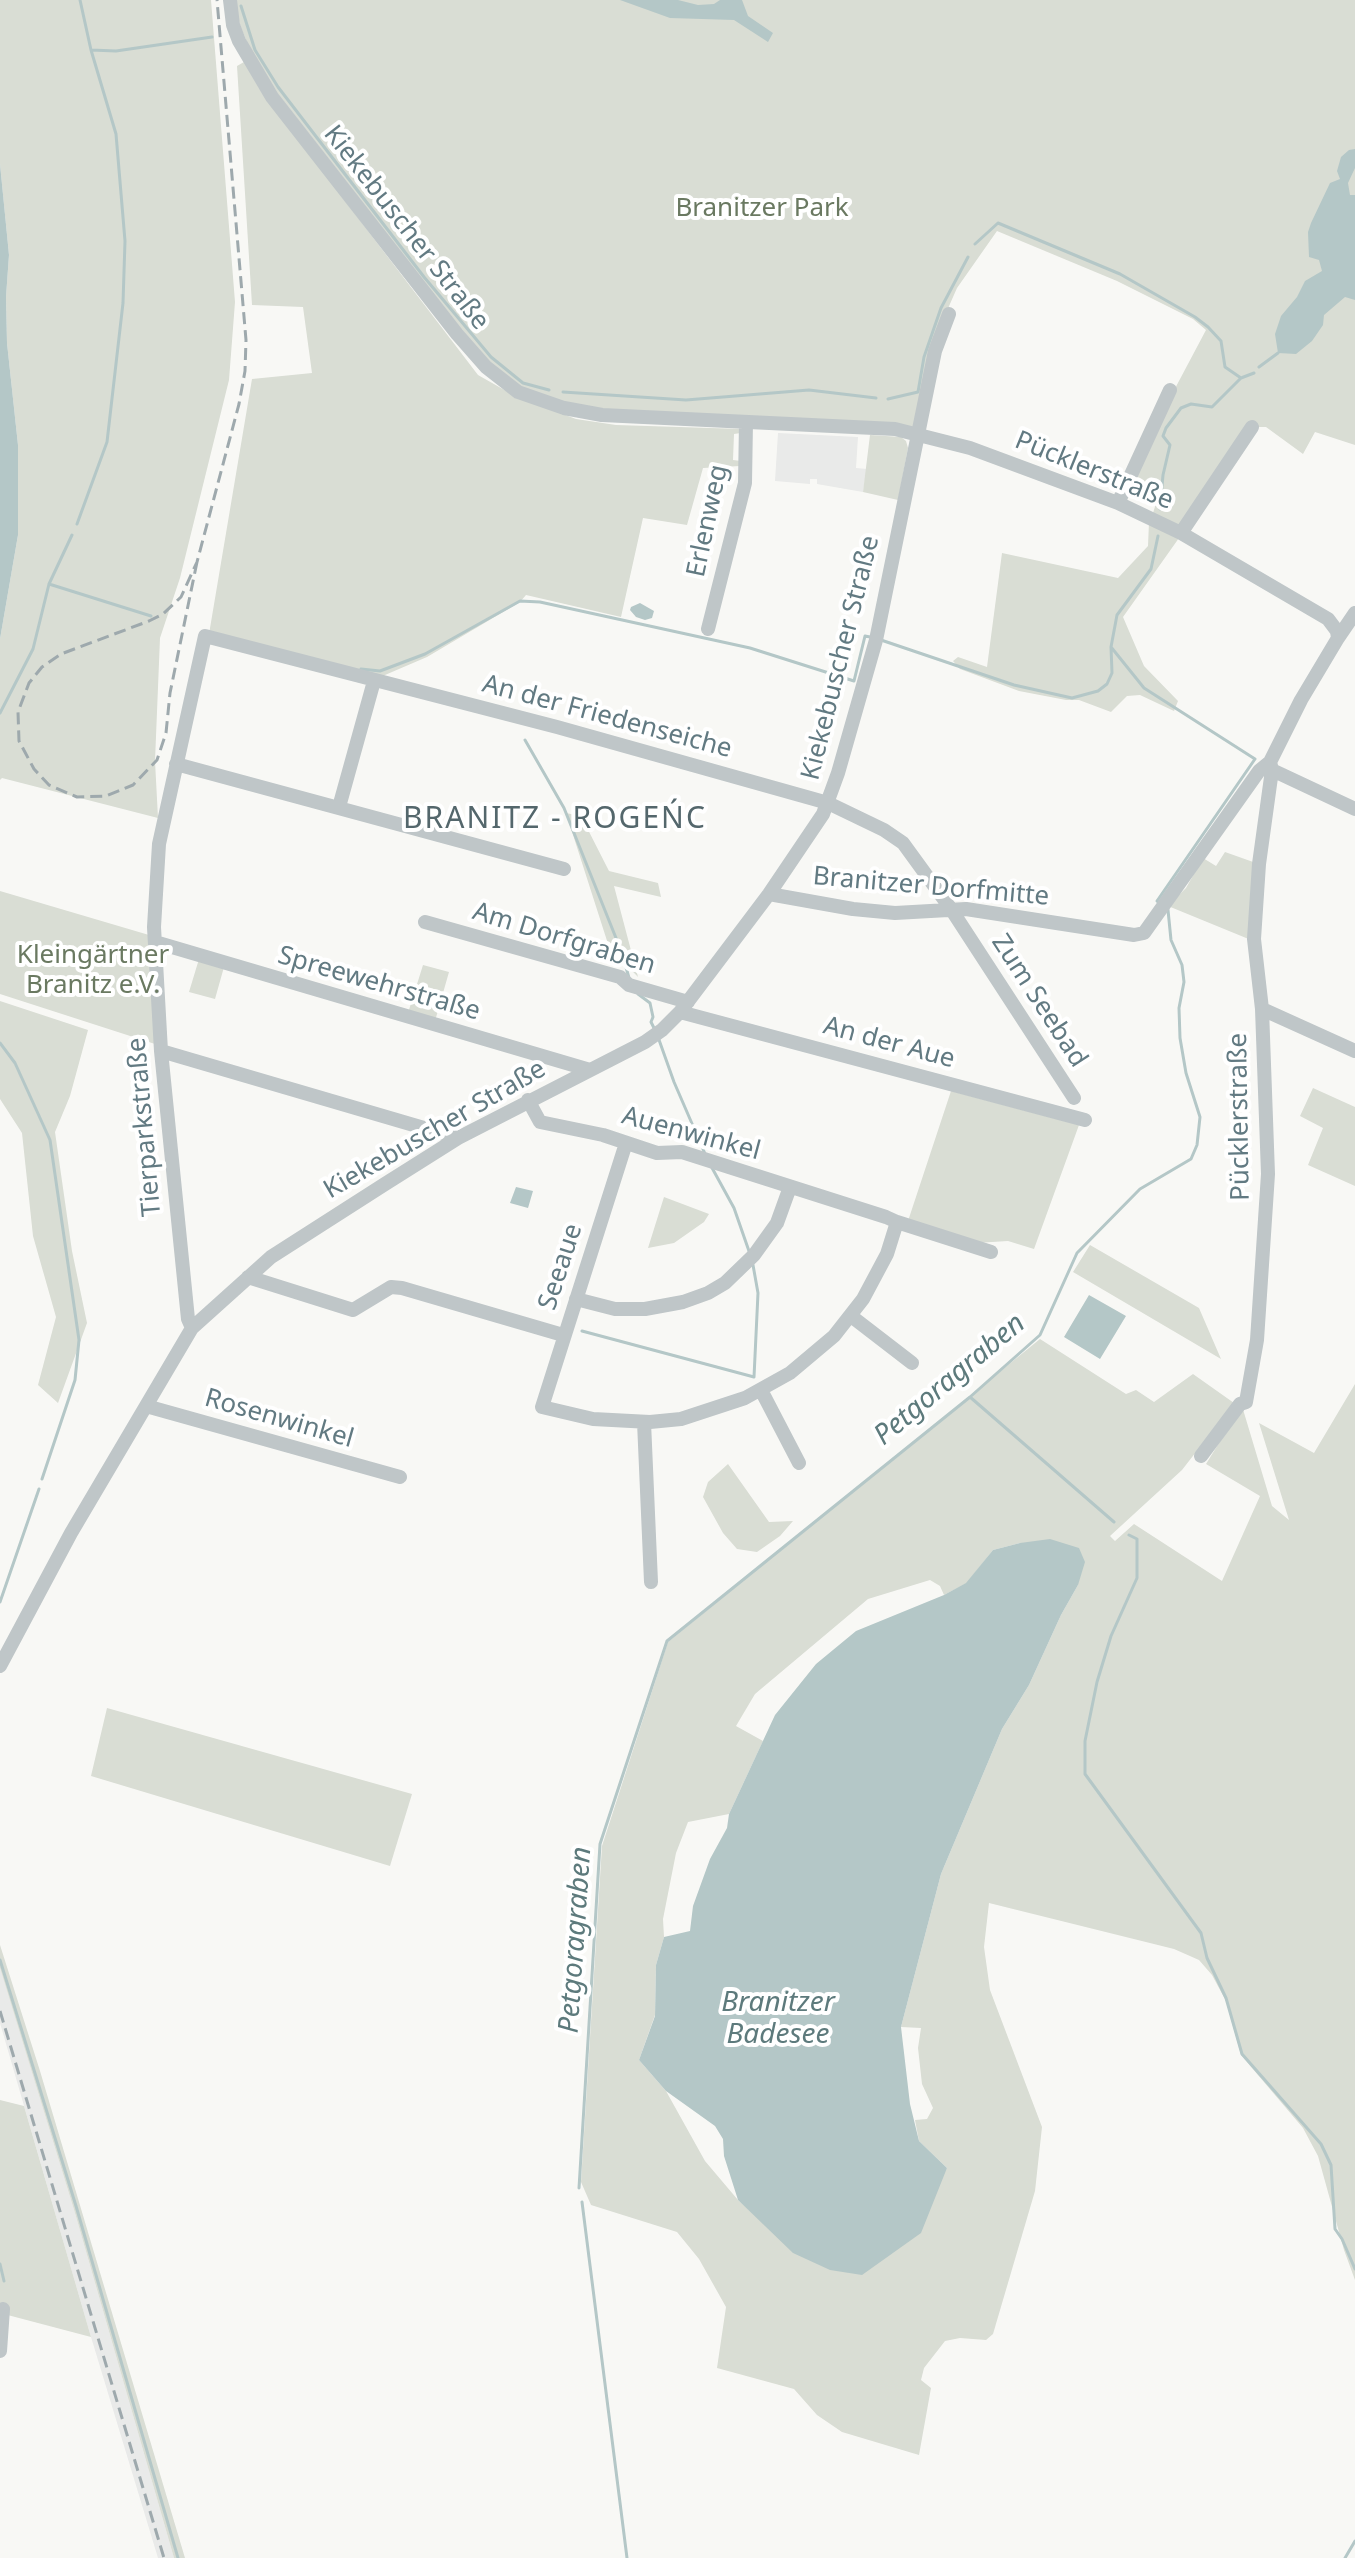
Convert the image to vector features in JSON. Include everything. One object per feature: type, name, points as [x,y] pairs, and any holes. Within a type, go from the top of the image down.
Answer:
[{"type":"street","name":"Kiekebuscher Straße","points":[[0,1666],[71,1533],[192,1328],[271,1257],[458,1138],[645,1042],[684,1007],[769,894],[828,803],[876,640],[919,435],[895,429],[586,413],[537,400],[502,380],[457,334],[272,97],[239,41],[233,25],[230,0]]},
{"type":"street","points":[[919,435],[935,351],[949,314]]},
{"type":"street","points":[[1118,503],[1170,390]]},
{"type":"street","name":"Erlenweg","points":[[708,629],[745,483],[746,422]]},
{"type":"street","points":[[1181,533],[1252,427]]},
{"type":"street","name":"Pücklerstraße","points":[[919,435],[970,448],[1118,503],[1181,533],[1328,619],[1338,638]]},
{"type":"street","points":[[1338,638],[1355,613]]},
{"type":"street","name":"An der Friedenseiche","points":[[205,636],[557,727],[828,803]]},
{"type":"street","name":"Tierparkstraße","points":[[192,1328],[186,1307],[161,1051],[155,942],[157,861],[205,636]]},
{"type":"street","name":"Branitzer Dorfmitte","points":[[769,894],[895,913],[951,909],[1134,935],[1144,933],[1259,771],[1271,766],[1278,744],[1338,638]]},
{"type":"street","points":[[339,807],[374,681]]},
{"type":"street","points":[[176,764],[564,869]]},
{"type":"street","points":[[1271,766],[1355,809]]},
{"type":"street","name":"Pücklerstraße","points":[[1201,1456],[1240,1404],[1246,1402],[1257,1340],[1268,1174],[1262,1009],[1254,939],[1271,766]]},
{"type":"street","points":[[1243,794],[1267,805]]},
{"type":"street","name":"Zum Seebad","points":[[828,803],[884,830],[903,843],[951,909],[1074,1098]]},
{"type":"street","name":"Am Dorfgraben","points":[[425,922],[620,977],[629,985],[684,1007]]},
{"type":"street","name":"Spreewehrstraße","points":[[155,942],[590,1070]]},
{"type":"street","name":"An der Aue","points":[[684,1007],[1085,1120]]},
{"type":"street","points":[[1262,1009],[1355,1051]]},
{"type":"street","points":[[161,1051],[458,1138]]},
{"type":"street","name":"Auenwinkel","points":[[528,1100],[540,1122],[603,1135],[657,1153],[682,1152],[991,1252]]},
{"type":"street","name":"Seeaue","points":[[626,1143],[542,1407],[593,1419],[644,1422]]},
{"type":"street","points":[[576,1299],[615,1309],[663,1307],[708,1293],[725,1283],[750,1259],[777,1223],[790,1187]]},
{"type":"street","points":[[651,1582],[644,1422],[681,1419],[731,1404],[790,1373],[814,1355],[851,1316],[887,1254],[897,1222]]},
{"type":"street","points":[[248,1277],[353,1310],[391,1287],[402,1288],[563,1335]]},
{"type":"street","points":[[851,1316],[912,1363]]},
{"type":"street","points":[[761,1390],[799,1463]]},
{"type":"street","name":"Rosenwinkel","points":[[146,1406],[400,1477]]},
{"type":"street","points":[[0,2351],[3,2309]]},
{"type":"shaded area","points":[[778,433],[858,437],[856,468],[867,469],[863,492],[817,484],[817,479],[810,479],[810,484],[775,481]]},
{"type":"shaded area","points":[[0,1968],[75,2213],[174,2558],[158,2558],[91,2337],[0,2023]]},
{"type":"green space","points":[[0,0],[211,0],[235,302],[229,380],[180,578],[160,638],[155,761],[158,818],[2,778],[0,780],[0,639],[18,535],[18,445],[7,343],[9,255],[0,164]]},
{"type":"green space","name":"Branitzer Park","points":[[234,0],[1355,0],[1355,445],[1315,432],[1303,454],[1266,427],[1250,427],[1181,528],[1153,513],[1160,491],[1132,480],[1162,413],[1206,330],[1193,319],[1117,281],[997,231],[957,288],[946,313],[918,428],[621,412],[554,400],[521,387],[488,363],[274,89],[251,52]]},
{"type":"green space","points":[[244,62],[261,91],[478,375],[515,396],[576,419],[616,425],[742,429],[741,433],[734,434],[733,460],[741,461],[740,466],[703,468],[687,525],[643,518],[621,617],[526,595],[520,602],[427,657],[378,678],[209,634],[252,379],[312,373],[303,307],[252,305],[237,66]]},
{"type":"green space","points":[[870,435],[901,437],[906,441],[908,448],[898,500],[863,492]]},
{"type":"green space","points":[[1149,522],[1179,538],[1123,617],[1144,666],[1178,701],[1174,711],[1140,695],[1127,696],[1111,712],[1079,700],[1019,691],[960,669],[953,661],[958,657],[987,667],[1002,553],[1118,578],[1148,546]]},
{"type":"green space","points":[[566,813],[581,816],[609,871],[658,883],[661,897],[614,886],[638,977],[609,947]]},
{"type":"green space","points":[[1225,852],[1256,863],[1251,940],[1168,906],[1186,888],[1203,858],[1216,866]]},
{"type":"green space","name":"Kleingärtner Branitz e.V.","points":[[0,891],[149,935],[155,1044],[0,994]]},
{"type":"green space","points":[[199,959],[224,967],[215,999],[189,992]]},
{"type":"green space","points":[[423,965],[449,972],[435,1021],[408,1013]]},
{"type":"green space","points":[[0,1001],[88,1030],[70,1096],[55,1132],[72,1251],[87,1323],[58,1403],[38,1385],[56,1317],[33,1236],[22,1133],[0,1099]]},
{"type":"green space","points":[[1313,1088],[1355,1107],[1355,1186],[1308,1165],[1323,1128],[1300,1116]]},
{"type":"green space","points":[[951,1091],[1079,1125],[1034,1249],[1008,1241],[976,1243],[908,1221]]},
{"type":"green space","points":[[664,1197],[709,1214],[704,1222],[674,1243],[648,1248]]},
{"type":"green space","points":[[1090,1245],[1199,1308],[1221,1359],[1073,1272]]},
{"type":"green space","points":[[1040,1339],[1126,1394],[1136,1390],[1154,1402],[1193,1374],[1234,1403],[1182,1470],[1110,1536],[1115,1541],[1134,1524],[1222,1581],[1260,1496],[1206,1464],[1242,1406],[1272,1506],[1289,1520],[1259,1423],[1314,1453],[1355,1384],[1355,2280],[1318,2156],[1303,2128],[1241,2055],[1226,2001],[1212,1975],[1199,1960],[1174,1949],[989,1903],[984,1947],[990,1990],[1042,2127],[1035,2191],[993,2334],[986,2340],[960,2338],[945,2341],[924,2368],[921,2380],[931,2388],[919,2455],[842,2432],[817,2415],[794,2389],[717,2368],[726,2307],[699,2259],[677,2232],[591,2205],[581,2182],[602,1846],[668,1642]],"holes":[[[1020,1543],[1078,1585],[1029,1685],[1002,1729],[941,1874],[901,2027],[921,2028],[918,2048],[922,2084],[933,2108],[927,2119],[915,2120],[919,2141],[947,2168],[940,2180],[762,2221],[738,2200],[705,2161],[666,2091],[639,2060],[655,2015],[656,1965],[664,1937],[663,1919],[676,1853],[688,1822],[729,1814],[763,1741],[736,1726],[755,1694],[868,1599],[930,1580],[940,1586],[944,1595],[967,1583],[993,1550]]]},
{"type":"green space","points":[[728,1464],[769,1522],[793,1521],[780,1536],[757,1552],[737,1549],[723,1533],[703,1497],[708,1482]]},
{"type":"green space","points":[[107,1708],[412,1794],[390,1866],[91,1776]]},
{"type":"green space","points":[[0,1945],[185,2558],[174,2558],[75,2213],[0,1968]]},
{"type":"green space","points":[[0,2100],[24,2106],[91,2337],[0,2313]]},
{"type":"water","points":[[620,0],[678,0],[698,5],[714,4],[720,0],[742,0],[748,16],[773,33],[768,42],[734,20],[670,18]]},
{"type":"water","points":[[1355,149],[1355,168],[1348,183],[1350,195],[1355,195],[1355,300],[1345,297],[1324,315],[1323,325],[1312,341],[1296,354],[1278,353],[1275,334],[1281,316],[1297,297],[1305,281],[1322,271],[1319,260],[1309,257],[1308,232],[1311,223],[1330,183],[1340,179],[1337,171],[1341,157]]},
{"type":"water","points":[[0,164],[9,255],[7,343],[18,445],[18,535],[0,639]]},
{"type":"water","points":[[640,603],[654,611],[652,618],[645,620],[636,617],[630,610]]},
{"type":"water","points":[[516,1187],[533,1191],[528,1208],[510,1203]]},
{"type":"water","points":[[1089,1295],[1126,1316],[1100,1359],[1064,1337]]},
{"type":"water","name":"Branitzer Badesee","points":[[1050,1539],[1079,1548],[1085,1562],[1078,1585],[1029,1685],[1002,1729],[941,1874],[901,2027],[910,2104],[919,2141],[947,2168],[921,2233],[862,2275],[830,2270],[793,2253],[738,2200],[724,2156],[723,2139],[715,2126],[666,2091],[639,2060],[655,2016],[656,1965],[664,1937],[690,1931],[693,1906],[710,1859],[727,1828],[729,1814],[775,1715],[816,1664],[856,1631],[966,1583],[993,1550]]},
{"type":"waterway","points":[[77,524],[107,442],[123,303],[125,241],[116,134],[80,0]]},
{"type":"waterway","points":[[241,6],[255,50],[278,87],[424,277],[491,357],[523,383],[549,390]]},
{"type":"waterway","points":[[91,50],[116,51],[212,37]]},
{"type":"waterway","points":[[975,244],[998,223],[1120,274],[1208,327],[1221,341],[1225,367],[1241,378]]},
{"type":"waterway","points":[[888,399],[918,392],[924,357],[941,308],[968,257]]},
{"type":"waterway","name":"Petgoragraben","points":[[1259,367],[1278,353]]},
{"type":"waterway","name":"Petgoragraben","points":[[1160,509],[1170,445],[1163,436],[1166,428],[1181,408],[1191,404],[1212,407],[1241,378],[1254,373]]},
{"type":"waterway","points":[[563,392],[686,400],[809,390],[876,398]]},
{"type":"waterway","points":[[0,713],[33,649],[49,584],[72,535]]},
{"type":"waterway","name":"Petgoragraben","points":[[1158,536],[1151,569],[1117,615],[1111,647],[1144,688],[1255,759],[1157,901],[1159,903]]},
{"type":"waterway","points":[[49,584],[151,616]]},
{"type":"waterway","points":[[361,669],[380,671],[425,654],[520,601],[540,602],[750,648],[854,681],[865,636],[870,637]]},
{"type":"waterway","points":[[881,640],[1014,685],[1072,698],[1098,691],[1107,684],[1112,673],[1111,647]]},
{"type":"waterway","points":[[525,740],[564,808],[629,978]]},
{"type":"waterway","name":"Petgoragraben","points":[[579,2188],[600,1844],[667,1641],[970,1397],[1040,1335],[1077,1253],[1140,1189],[1191,1159],[1197,1145],[1200,1117],[1186,1073],[1180,1038],[1179,1008],[1184,982],[1182,965],[1171,940],[1168,910]]},
{"type":"waterway","points":[[638,994],[650,1003],[651,1022],[655,1030]]},
{"type":"waterway","points":[[658,1037],[706,1156]]},
{"type":"waterway","points":[[0,1043],[15,1063],[50,1140],[79,1340],[75,1380],[42,1479]]},
{"type":"waterway","points":[[711,1166],[734,1208],[750,1254]]},
{"type":"waterway","points":[[582,1331],[754,1377],[758,1293],[753,1265]]},
{"type":"waterway","points":[[970,1397],[1114,1522]]},
{"type":"waterway","points":[[0,1602],[39,1489]]},
{"type":"waterway","points":[[1129,1535],[1137,1539],[1137,1578],[1111,1636],[1097,1682],[1085,1741],[1085,1774],[1201,1933],[1207,1958],[1226,1998],[1242,2054],[1321,2144],[1331,2165],[1335,2229],[1355,2269]]},
{"type":"waterway","points":[[0,1960],[76,2206],[178,2558]]},
{"type":"waterway","name":"Petgoragraben","points":[[582,2202],[627,2558]]},
{"type":"waterway","points":[[0,2264],[4,2281]]},
{"type":"waterway","points":[[1345,2558],[1355,2541]]},
{"type":"railway","points":[[197,562],[170,693],[166,733],[157,760],[133,785],[106,796],[77,797],[49,785],[34,769],[19,741],[18,712],[29,683],[42,667],[61,654],[149,621],[163,614],[181,597],[197,562],[239,404],[246,340],[217,0]]},
{"type":"railway","points":[[0,2011],[164,2558]]},
{"type":"district","name":"BRANITZ - ROGEŃC","points":[[555,819]]}]
